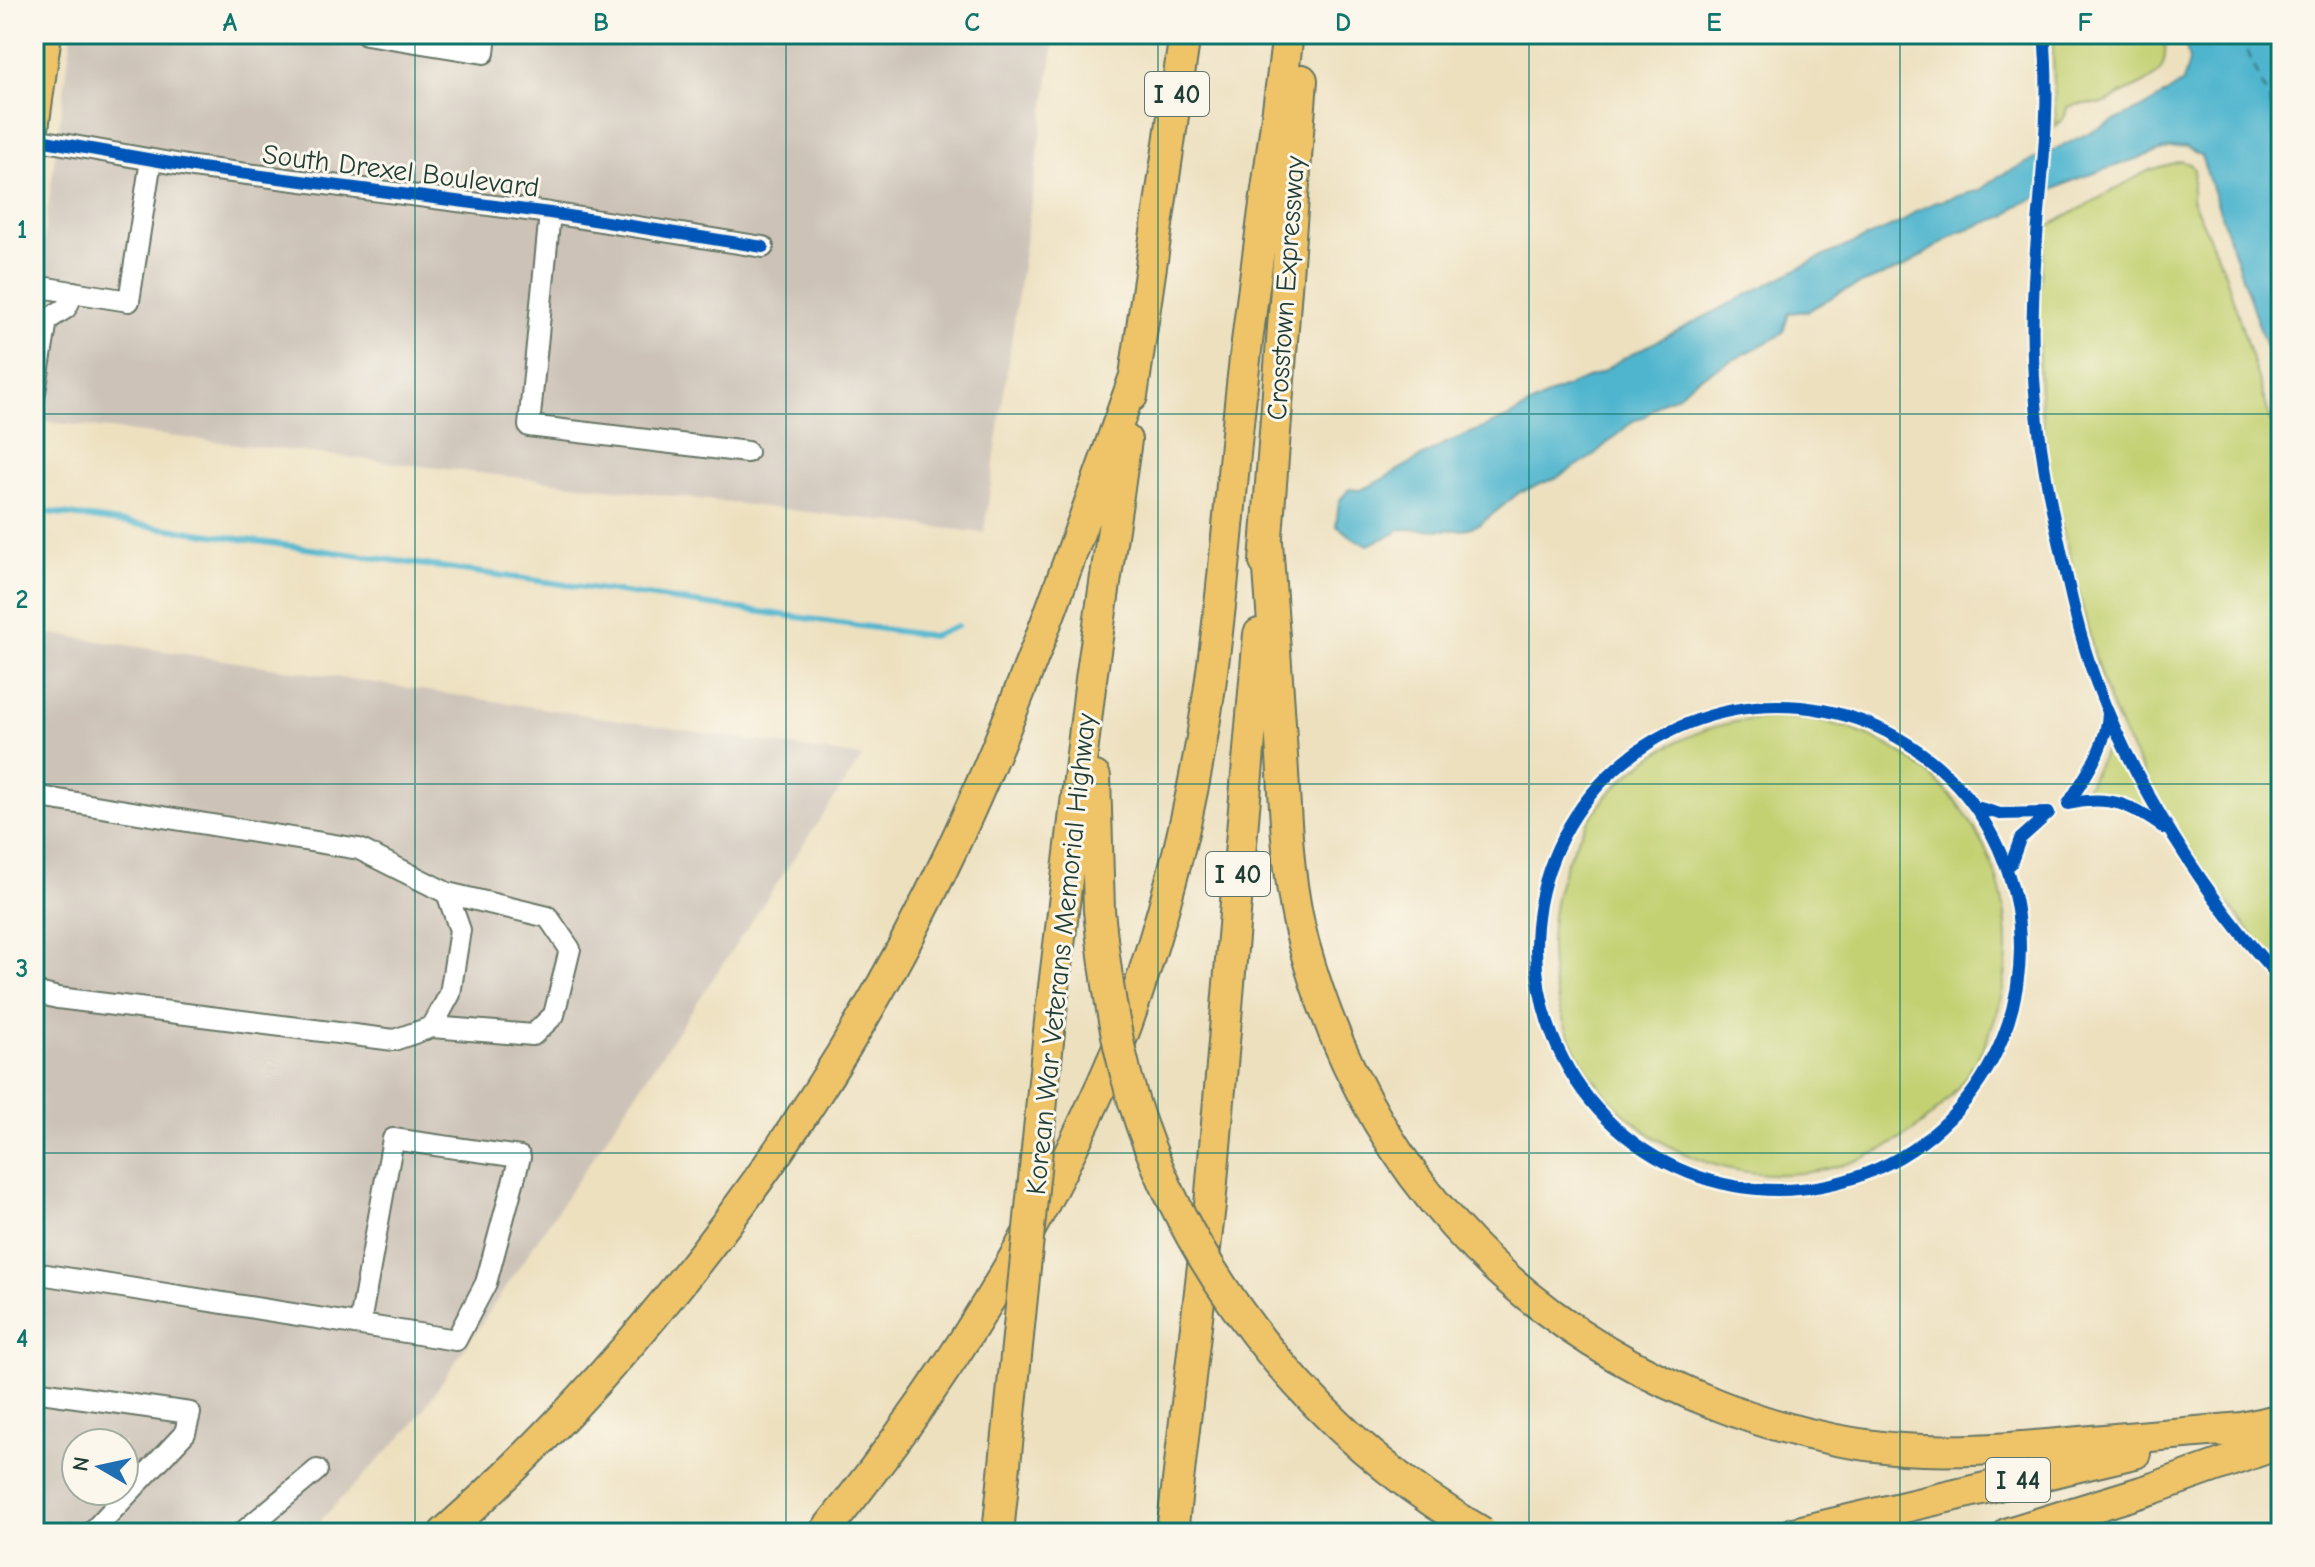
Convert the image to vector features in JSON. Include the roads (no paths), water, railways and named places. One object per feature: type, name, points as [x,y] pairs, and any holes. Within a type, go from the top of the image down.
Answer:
[{"type":"highway","name":"I 40","points":[[1135,376],[1185,34]]},
{"type":"highway","points":[[824,1533],[906,1429],[1000,1287],[1086,1120],[1113,1059],[1142,978],[1185,823],[1206,713],[1242,383],[1288,34]]},
{"type":"highway","name":"Crosstown Expressway","points":[[1267,542],[1289,219],[1306,34]]},
{"type":"highway","name":"Korean War Veterans Memorial Highway","points":[[998,1533],[1051,1012],[1091,679],[1135,376]]},
{"type":"highway","points":[[444,1533],[539,1441],[663,1302],[771,1159],[849,1039],[931,891],[992,761],[1041,637],[1135,376]]},
{"type":"highway","name":"I 40","points":[[1172,1533],[1210,1205],[1267,542]]},
{"type":"highway","points":[[1267,542],[1289,872],[1304,943],[1320,996],[1353,1073],[1394,1146],[1425,1191],[1500,1273],[1542,1309],[1590,1342],[1684,1392],[1738,1413],[1845,1442],[1900,1449],[1974,1451],[2243,1428]]},
{"type":"highway","points":[[1091,679],[1099,910],[1112,1007],[1140,1122],[1177,1206],[1212,1270],[1260,1338],[1318,1406],[1386,1468],[1451,1515],[1483,1533]]},
{"type":"highway","name":"I 44","points":[[1793,1533],[2281,1419]]},
{"type":"highway","points":[[2008,1533],[2151,1489],[2281,1443]]},
{"type":"main road","points":[[34,138],[48,34]]},
{"type":"street","points":[[366,34],[484,53],[486,34]]},
{"type":"street","name":"South Drexel Boulevard","points":[[34,138],[151,160],[550,213],[763,247]]},
{"type":"street","points":[[34,286],[129,301],[151,160]]},
{"type":"street","points":[[550,213],[529,426],[747,452]]},
{"type":"street","points":[[34,398],[47,320],[66,308],[74,292]]},
{"type":"street","points":[[34,796],[359,849],[447,893],[548,917],[570,949],[554,1015],[533,1035],[432,1027],[394,1040],[58,998],[34,992]]},
{"type":"street","points":[[432,1027],[450,994],[460,930],[447,893]]},
{"type":"street","points":[[34,1273],[456,1340],[486,1283],[520,1157],[393,1139],[360,1323]]},
{"type":"street","points":[[34,1391],[190,1413],[185,1433],[91,1533]]},
{"type":"street","points":[[242,1533],[317,1470]]},
{"type":"water","points":[[2184,34],[2281,34],[2281,391],[2201,156],[2186,147],[2169,148],[2079,178],[2015,207],[2006,216],[1959,232],[1904,267],[1841,292],[1808,311],[1789,313],[1783,332],[1777,337],[1695,380],[1677,396],[1663,401],[1645,416],[1633,421],[1590,458],[1556,478],[1520,492],[1480,524],[1462,530],[1399,529],[1368,545],[1336,526],[1339,501],[1349,489],[1360,490],[1370,486],[1446,443],[1507,418],[1554,392],[1602,372],[1815,260],[1902,222],[1936,202],[1980,190],[1999,176],[2150,104],[2183,82],[2189,61]]},
{"type":"waterway","points":[[34,510],[932,636],[957,626]]}]
